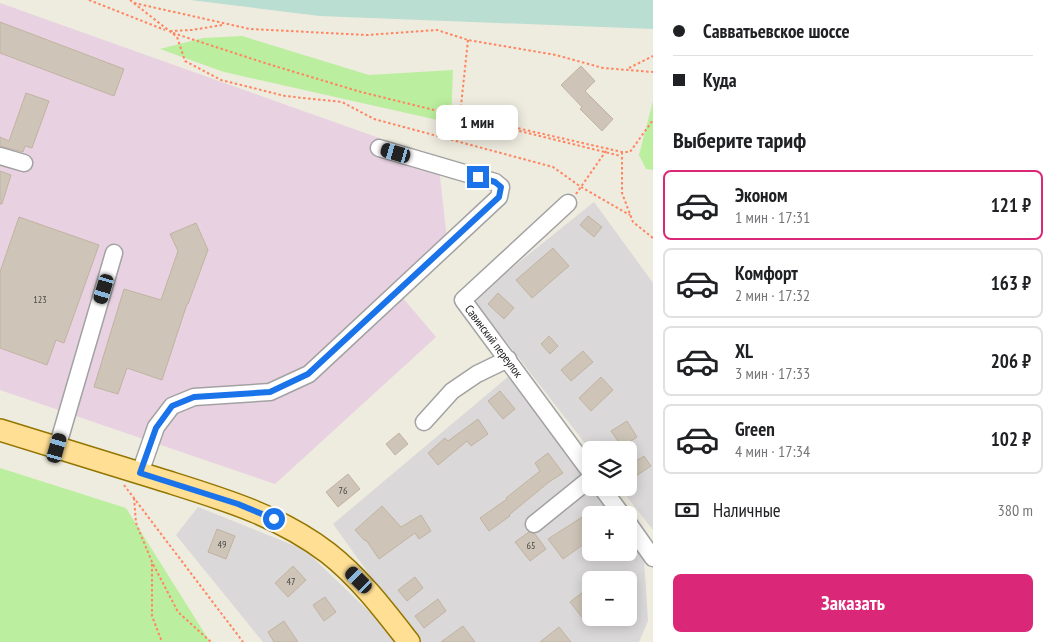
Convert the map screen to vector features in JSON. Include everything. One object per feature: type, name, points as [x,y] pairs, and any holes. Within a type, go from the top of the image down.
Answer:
[{"type":"main road","points":[[0,430],[57,448],[132,479],[250,509],[274,519],[308,539],[340,562],[359,580],[409,642]]},
{"type":"street","points":[[132,479],[156,428],[172,406],[194,397],[270,392],[308,374],[499,197],[501,187],[495,182],[379,148]]},
{"type":"street","points":[[0,156],[24,163]]},
{"type":"street","name":"Савинский переулок","points":[[568,203],[463,300],[582,461]]},
{"type":"street","points":[[57,448],[114,253]]},
{"type":"street","points":[[424,422],[452,391],[478,374],[508,359]]},
{"type":"street","points":[[534,524],[582,485]]},
{"type":"street","points":[[637,535],[653,558]]},
{"type":"path","points":[[89,0],[169,32],[362,92],[622,156]]},
{"type":"path","points":[[131,1],[177,37],[185,62],[221,80],[285,96],[342,102],[374,119],[554,167],[581,187],[630,215]]},
{"type":"path","points":[[131,1],[250,29],[367,35],[437,30],[468,40],[556,55],[603,68],[653,72]]},
{"type":"path","points":[[169,32],[224,24]]},
{"type":"path","points":[[468,40],[460,115],[622,152],[630,152],[653,120]]},
{"type":"path","points":[[627,70],[653,56]]},
{"type":"path","points":[[568,203],[608,148]]},
{"type":"path","points":[[622,152],[622,193],[633,222],[653,238]]},
{"type":"path","points":[[132,479],[136,523],[152,562],[178,612],[211,642]]},
{"type":"path","points":[[134,498],[243,642]]},
{"type":"path","points":[[152,562],[152,616],[162,642]]},
{"type":"shaded area","points":[[190,0],[653,0],[653,29],[320,16]]},
{"type":"shaded area","points":[[0,3],[438,159],[447,240],[396,290],[436,337],[275,484],[0,390]]},
{"type":"shaded area","points":[[594,202],[653,283],[653,530],[637,510],[637,506],[634,506],[626,496],[637,496],[637,441],[583,441],[473,299]]},
{"type":"shaded area","points":[[509,376],[582,475],[582,496],[597,496],[604,506],[582,506],[582,561],[637,561],[637,550],[644,560],[648,621],[639,642],[418,642],[333,524]]},
{"type":"shaded area","points":[[198,507],[305,550],[385,627],[395,642],[263,642],[176,535]]},
{"type":"green space","points":[[242,36],[369,75],[453,70],[451,123],[224,72],[160,49],[203,38]]},
{"type":"green space","points":[[653,101],[653,170],[646,169],[639,155]]},
{"type":"green space","points":[[0,468],[126,508],[210,642],[0,642]]},
{"type":"building","points":[[0,22],[124,69],[114,96],[0,53]]},
{"type":"building","points":[[581,66],[595,81],[585,91],[613,119],[602,131],[580,109],[582,107],[561,85]]},
{"type":"building","points":[[26,93],[49,101],[32,148],[25,146],[23,152],[0,146],[0,137],[9,141]]},
{"type":"building","points":[[0,171],[11,175],[2,204],[0,204]]},
{"type":"building","points":[[588,216],[602,227],[594,237],[580,225]]},
{"type":"building","points":[[19,217],[99,245],[64,343],[56,340],[47,365],[0,348],[0,272]]},
{"type":"building","points":[[196,223],[208,250],[187,304],[162,380],[127,368],[118,394],[94,387],[124,289],[161,300],[178,251],[170,234]]},
{"type":"building","points":[[553,248],[569,266],[532,298],[516,280]]},
{"type":"building","points":[[498,293],[514,308],[504,319],[488,304]]},
{"type":"building","points":[[549,336],[558,346],[550,354],[541,344]]},
{"type":"building","points":[[583,351],[593,362],[571,381],[561,370]]},
{"type":"building","points":[[601,377],[613,390],[591,411],[579,398]]},
{"type":"building","points":[[500,391],[515,409],[503,419],[488,401]]},
{"type":"building","points":[[478,419],[488,434],[471,446],[467,441],[438,465],[428,453],[445,438],[448,441]]},
{"type":"building","points":[[627,421],[637,437],[631,441],[618,441],[611,431]]},
{"type":"building","points":[[399,433],[408,444],[395,455],[386,444]]},
{"type":"building","points":[[548,453],[563,473],[549,482],[510,516],[489,531],[480,518],[507,499],[540,471],[535,463]]},
{"type":"building","points":[[644,456],[651,466],[637,475],[637,460]]},
{"type":"building","points":[[348,474],[360,489],[338,507],[326,492]]},
{"type":"building","points":[[382,506],[401,527],[421,515],[431,531],[419,539],[415,533],[379,559],[366,540],[355,530]]},
{"type":"building","points":[[582,517],[582,545],[563,559],[548,539]]},
{"type":"building","points":[[217,529],[235,536],[226,559],[208,552]]},
{"type":"building","points":[[529,532],[535,534],[546,549],[530,561],[515,542]]},
{"type":"building","points":[[293,566],[306,580],[288,597],[275,583]]},
{"type":"building","points":[[415,577],[423,588],[407,601],[398,590]]},
{"type":"building","points":[[582,593],[582,617],[570,602]]},
{"type":"building","points":[[325,597],[336,612],[324,621],[313,605]]},
{"type":"building","points":[[438,599],[446,611],[424,628],[415,616]]},
{"type":"building","points":[[284,621],[298,642],[274,642],[268,632]]},
{"type":"building","points":[[463,626],[475,642],[441,642]]},
{"type":"building","points":[[559,627],[571,642],[540,642]]},
{"type":"route","points":[[274,519],[238,504],[140,473],[156,428],[172,406],[194,397],[270,392],[308,374],[499,197],[501,187],[495,182],[478,177]]}]
